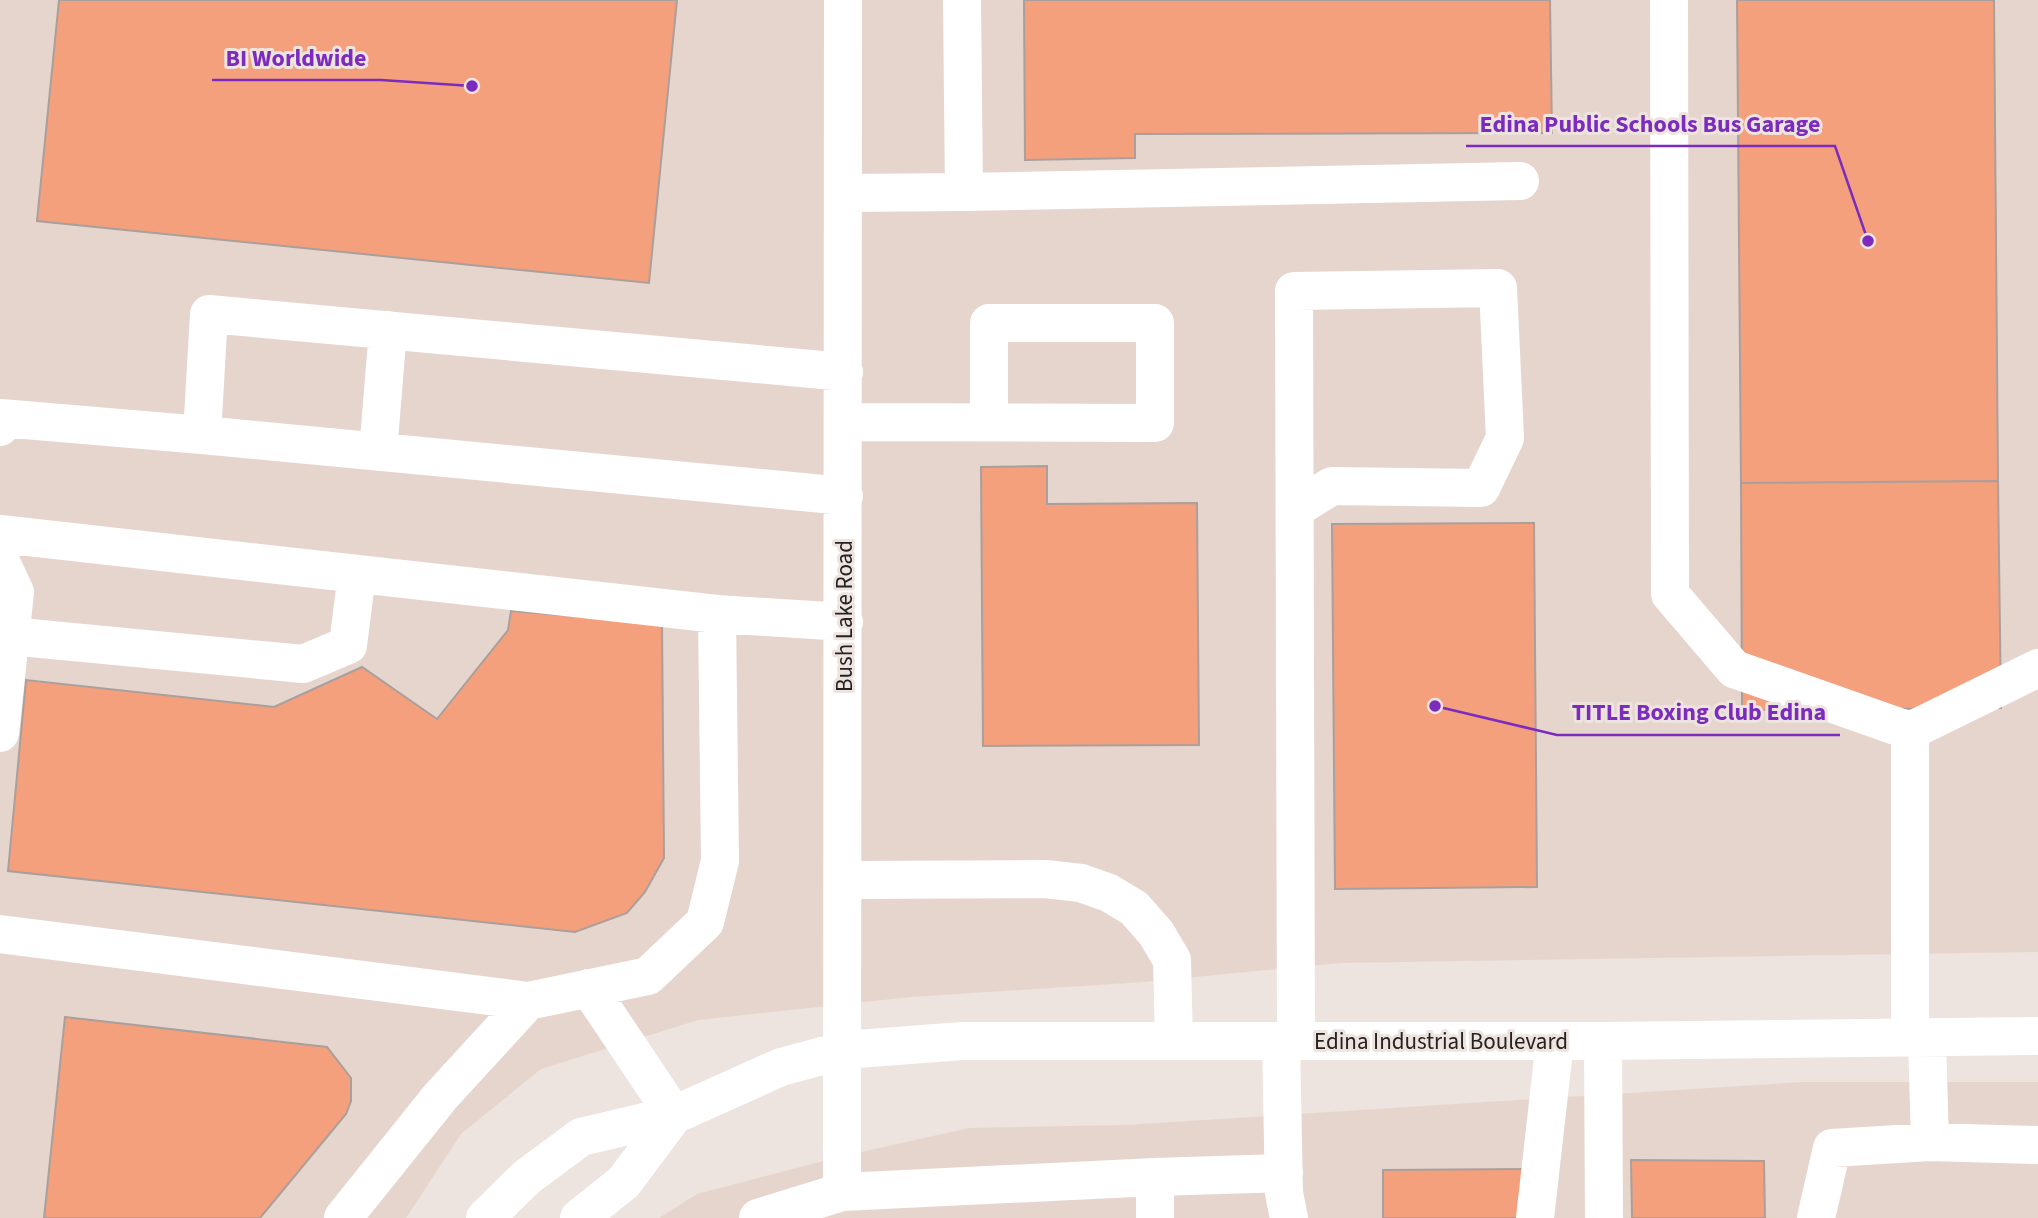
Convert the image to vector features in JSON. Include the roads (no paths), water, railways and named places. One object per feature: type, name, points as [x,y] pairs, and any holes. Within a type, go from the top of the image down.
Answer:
[{"type":"street","name":"Bush Lake Road","points":[[842,1192],[843,0]]},
{"type":"street","points":[[962,0],[964,192]]},
{"type":"street","points":[[1669,0],[1671,594],[1734,669],[1910,731],[2038,668]]},
{"type":"street","points":[[844,193],[1520,181]]},
{"type":"street","points":[[1289,1218],[1284,1173],[1289,1041],[1295,509],[1294,291],[1498,288],[1505,438],[1481,488],[1332,486],[1295,509]]},
{"type":"street","points":[[202,435],[209,314],[844,372]]},
{"type":"street","points":[[844,422],[1155,423],[1155,323],[989,323],[989,422]]},
{"type":"street","points":[[378,452],[388,330]]},
{"type":"street","points":[[0,427],[1,418],[844,496]]},
{"type":"street","points":[[0,534],[718,614],[844,622]]},
{"type":"street","points":[[0,560],[15,592],[0,733]]},
{"type":"street","points":[[10,636],[303,664],[348,645],[357,574]]},
{"type":"street","points":[[0,934],[528,1001],[648,976],[705,922],[720,861],[718,614]]},
{"type":"street","points":[[1910,731],[1918,1038],[1930,1142]]},
{"type":"street","points":[[844,880],[1045,879],[1081,883],[1109,893],[1134,908],[1156,933],[1172,960],[1174,1041]]},
{"type":"street","points":[[589,988],[674,1115]]},
{"type":"street","points":[[342,1218],[440,1097],[528,1001]]},
{"type":"street","name":"Edina Industrial Boulevard","points":[[844,1050],[962,1041],[1602,1041],[2038,1036]]},
{"type":"street","points":[[1535,1218],[1555,1041]]},
{"type":"street","points":[[1602,1041],[1604,1218]]},
{"type":"street","points":[[485,1218],[527,1177],[581,1138],[674,1115],[781,1067],[844,1050]]},
{"type":"street","points":[[579,1218],[624,1182],[674,1115]]},
{"type":"street","points":[[1816,1218],[1832,1148],[1930,1142],[2038,1145]]},
{"type":"street","points":[[758,1218],[842,1192],[1284,1173]]},
{"type":"street","points":[[1155,1177],[1155,1218]]},
{"type":"place","name":"BI Worldwide","points":[[472,86]]},
{"type":"place","name":"Edina Public Schools Bus Garage","points":[[1868,241]]},
{"type":"place","name":"TITLE Boxing Club Edina","points":[[1435,706]]}]
